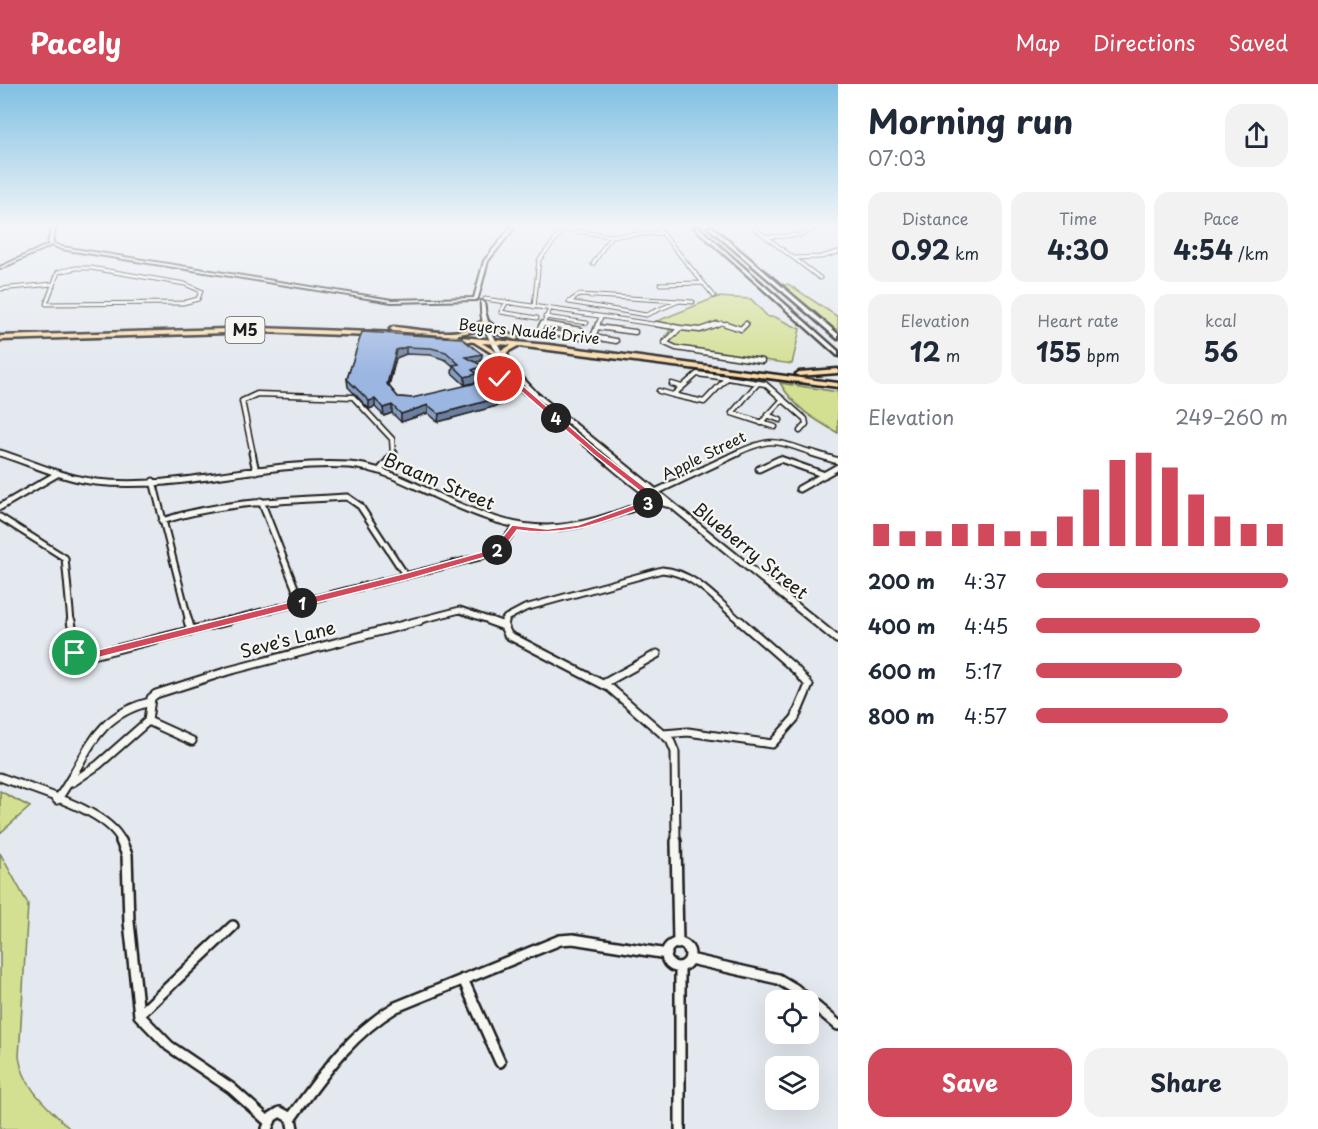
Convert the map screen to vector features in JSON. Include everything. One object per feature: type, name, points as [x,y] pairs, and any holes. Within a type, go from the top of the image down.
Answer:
[{"type":"main road","points":[[751,276],[838,354]]},
{"type":"main road","points":[[766,276],[838,338]]},
{"type":"main road","points":[[450,333],[474,330],[484,322],[500,333],[516,338]]},
{"type":"main road","name":"Beyers Naudé Drive","points":[[0,332],[249,325],[336,326],[450,333],[838,386]]},
{"type":"main road","name":"Beyers Naudé Drive","points":[[0,338],[268,330],[468,339],[516,338],[838,379]]},
{"type":"main road","points":[[468,339],[484,345],[498,355]]},
{"type":"main road","points":[[505,358],[507,348],[530,344]]},
{"type":"main road","points":[[799,374],[823,374],[838,371]]},
{"type":"street","points":[[56,276],[46,302],[53,306],[186,303],[199,298],[201,291],[185,284],[137,276]]},
{"type":"street","points":[[241,276],[392,301],[480,300],[700,330],[721,323],[741,329],[746,324]]},
{"type":"street","points":[[483,276],[479,292],[480,300],[484,322],[491,339]]},
{"type":"street","points":[[534,307],[537,276]]},
{"type":"street","points":[[697,276],[714,296]]},
{"type":"street","points":[[660,284],[703,283]]},
{"type":"street","points":[[0,289],[52,285]]},
{"type":"street","points":[[679,301],[641,314],[569,302],[579,295],[679,301],[693,302]]},
{"type":"street","points":[[506,303],[500,312],[537,318]]},
{"type":"street","points":[[550,309],[539,329],[542,332],[584,338]]},
{"type":"street","points":[[636,322],[641,314]]},
{"type":"street","points":[[641,314],[643,323]]},
{"type":"street","points":[[601,316],[594,337],[616,341]]},
{"type":"street","points":[[545,317],[587,323]]},
{"type":"street","points":[[542,324],[581,330]]},
{"type":"street","points":[[597,327],[635,332]]},
{"type":"street","points":[[680,328],[664,341],[665,343],[676,348],[762,361]]},
{"type":"street","name":"Blueberry Street","points":[[491,339],[505,367],[555,413],[838,640]]},
{"type":"street","name":"Blueberry Street","points":[[491,339],[505,358],[518,385],[649,495],[658,497]]},
{"type":"street","points":[[500,379],[505,373],[505,367]]},
{"type":"street","points":[[673,395],[695,374],[758,383],[771,387],[805,419],[806,424],[800,431]]},
{"type":"street","points":[[476,385],[515,376]]},
{"type":"street","points":[[659,391],[698,403],[704,402],[727,378]]},
{"type":"street","points":[[500,379],[518,385]]},
{"type":"street","points":[[758,383],[732,413],[775,427]]},
{"type":"street","points":[[672,384],[681,387]]},
{"type":"street","points":[[256,471],[242,401],[247,396],[292,394],[353,397],[393,442],[394,453],[380,470]]},
{"type":"street","points":[[761,423],[783,399]]},
{"type":"street","points":[[767,415],[780,420]]},
{"type":"street","name":"Apple Street","points":[[658,497],[763,441],[778,442],[838,461]]},
{"type":"street","name":"Braam Street","points":[[0,453],[57,474],[97,482],[153,481],[333,464],[380,470],[465,510],[515,527],[547,531],[579,527],[658,497]]},
{"type":"street","points":[[759,469],[780,459],[825,475]]},
{"type":"street","points":[[799,489],[838,467]]},
{"type":"street","points":[[0,507],[57,474]]},
{"type":"street","points":[[153,481],[192,631]]},
{"type":"street","points":[[162,520],[192,511],[261,501],[347,497],[360,506],[406,576]]},
{"type":"street","points":[[261,501],[301,603]]},
{"type":"street","points":[[0,517],[65,558],[74,644],[77,656],[85,657],[496,551],[515,527]]},
{"type":"street","points":[[663,734],[688,732],[772,744],[783,736],[804,700],[808,685],[796,670],[693,580],[674,570],[663,570],[516,611],[506,618],[504,626],[508,635],[603,684],[627,700],[663,734],[675,752],[678,944]]},
{"type":"street","name":"Seve's Lane","points":[[72,782],[92,743],[110,716],[135,704],[150,702],[156,693],[460,610],[504,626]]},
{"type":"street","points":[[603,684],[657,654]]},
{"type":"street","points":[[57,800],[72,782],[98,765],[148,721],[150,702]]},
{"type":"street","points":[[148,721],[154,726],[192,741]]},
{"type":"street","points":[[0,777],[98,816],[112,825],[123,842],[127,855],[134,984],[139,1015],[169,1046],[231,1088],[268,1125],[280,1112],[292,1124],[341,1051],[373,1018],[463,979],[546,945],[567,939],[667,954]]},
{"type":"street","points":[[139,1015],[233,926]]},
{"type":"street","points":[[678,944],[688,951],[690,959],[688,965],[680,968],[671,963],[667,954],[668,947],[678,944]]},
{"type":"street","points":[[690,959],[778,979],[795,989],[838,1024]]},
{"type":"street","points":[[680,968],[680,1129]]},
{"type":"street","points":[[463,979],[500,1062]]},
{"type":"green space","points":[[788,284],[838,317],[838,333],[780,286]]},
{"type":"green space","points":[[717,297],[751,299],[768,317],[775,317],[800,329],[792,364],[677,348],[661,342],[674,325],[655,322]]},
{"type":"green space","points":[[780,383],[838,392],[838,433],[805,412]]},
{"type":"green space","points":[[0,791],[30,807],[0,833]]},
{"type":"green space","points":[[0,853],[28,904],[19,1057],[26,1079],[38,1097],[70,1129],[0,1129]]},
{"type":"building","points":[[362,332],[461,338],[482,354],[466,357],[483,366],[472,370],[477,374],[465,377],[453,365],[459,364],[446,352],[431,348],[406,347],[396,350],[387,384],[398,397],[412,398],[485,381],[505,396],[439,414],[428,405],[401,414],[392,405],[383,408],[375,399],[369,401],[347,379]]},
{"type":"route","points":[[75,653],[77,656],[85,657],[480,557],[501,547],[515,527],[528,530],[561,531],[596,522],[656,500],[596,453],[518,385],[500,379]]}]
